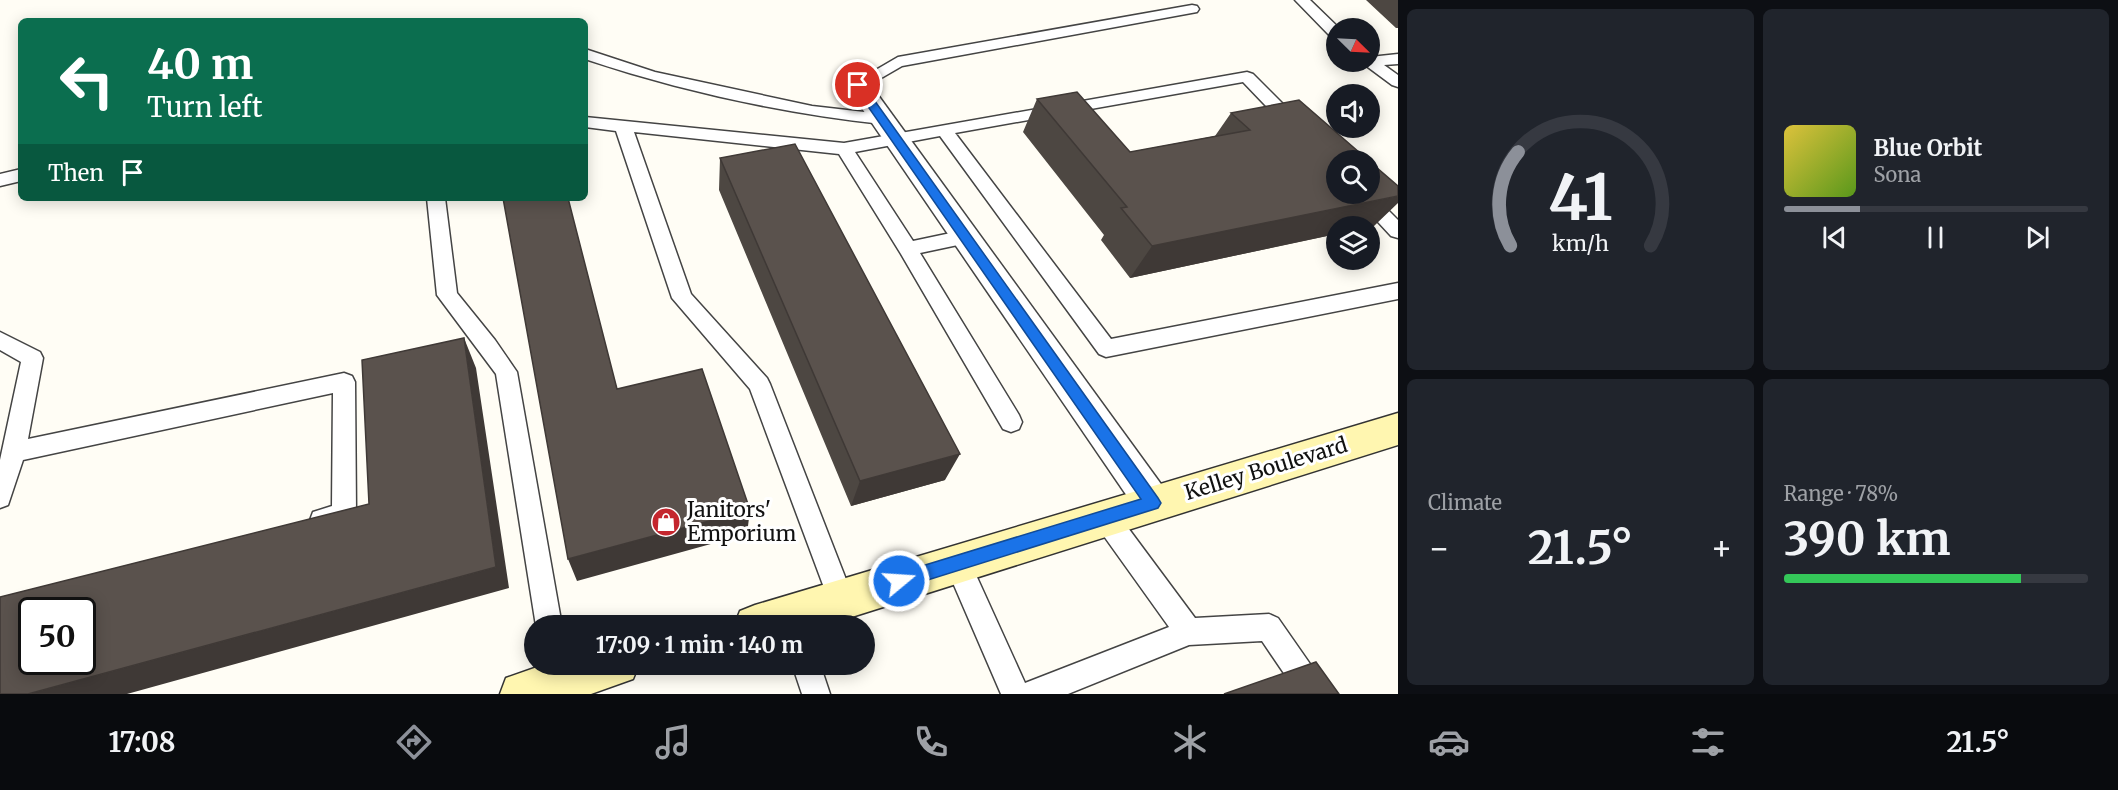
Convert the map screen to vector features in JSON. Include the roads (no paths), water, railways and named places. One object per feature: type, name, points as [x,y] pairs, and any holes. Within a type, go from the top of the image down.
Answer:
[{"type":"main road","name":"Kelley Boulevard","points":[[798,615],[957,562],[1398,429]]},
{"type":"main road","points":[[546,681],[571,675]]},
{"type":"street","points":[[858,85],[1153,503]]},
{"type":"lane","points":[[1302,0],[1326,24]]},
{"type":"lane","points":[[858,85],[898,62],[1192,9]]},
{"type":"lane","points":[[588,55],[662,78],[889,129],[944,130],[1247,77],[1304,135]]},
{"type":"lane","points":[[1380,61],[1398,59]]},
{"type":"lane","points":[[1380,70],[1398,82]]},
{"type":"lane","points":[[588,122],[844,149],[889,129]]},
{"type":"lane","points":[[623,126],[682,298],[759,384],[841,600]]},
{"type":"lane","points":[[944,130],[1106,348],[1398,291]]},
{"type":"lane","points":[[844,149],[908,249],[1011,422]]},
{"type":"lane","points":[[0,180],[18,176]]},
{"type":"lane","points":[[436,201],[447,295],[506,372],[547,615]]},
{"type":"lane","points":[[1371,204],[1398,231]]},
{"type":"lane","points":[[908,249],[965,237]]},
{"type":"lane","points":[[0,340],[32,358],[14,452],[0,497]]},
{"type":"lane","points":[[466,351],[488,346]]},
{"type":"lane","points":[[14,452],[355,379],[344,514],[298,526]]},
{"type":"lane","points":[[1105,518],[1189,632]]},
{"type":"lane","points":[[957,562],[1015,694]]},
{"type":"lane","points":[[1033,694],[1189,632],[1269,627],[1314,694]]},
{"type":"lane","points":[[810,675],[816,694]]},
{"type":"place","name":"Janitors' Emporium","points":[[666,522]]}]
